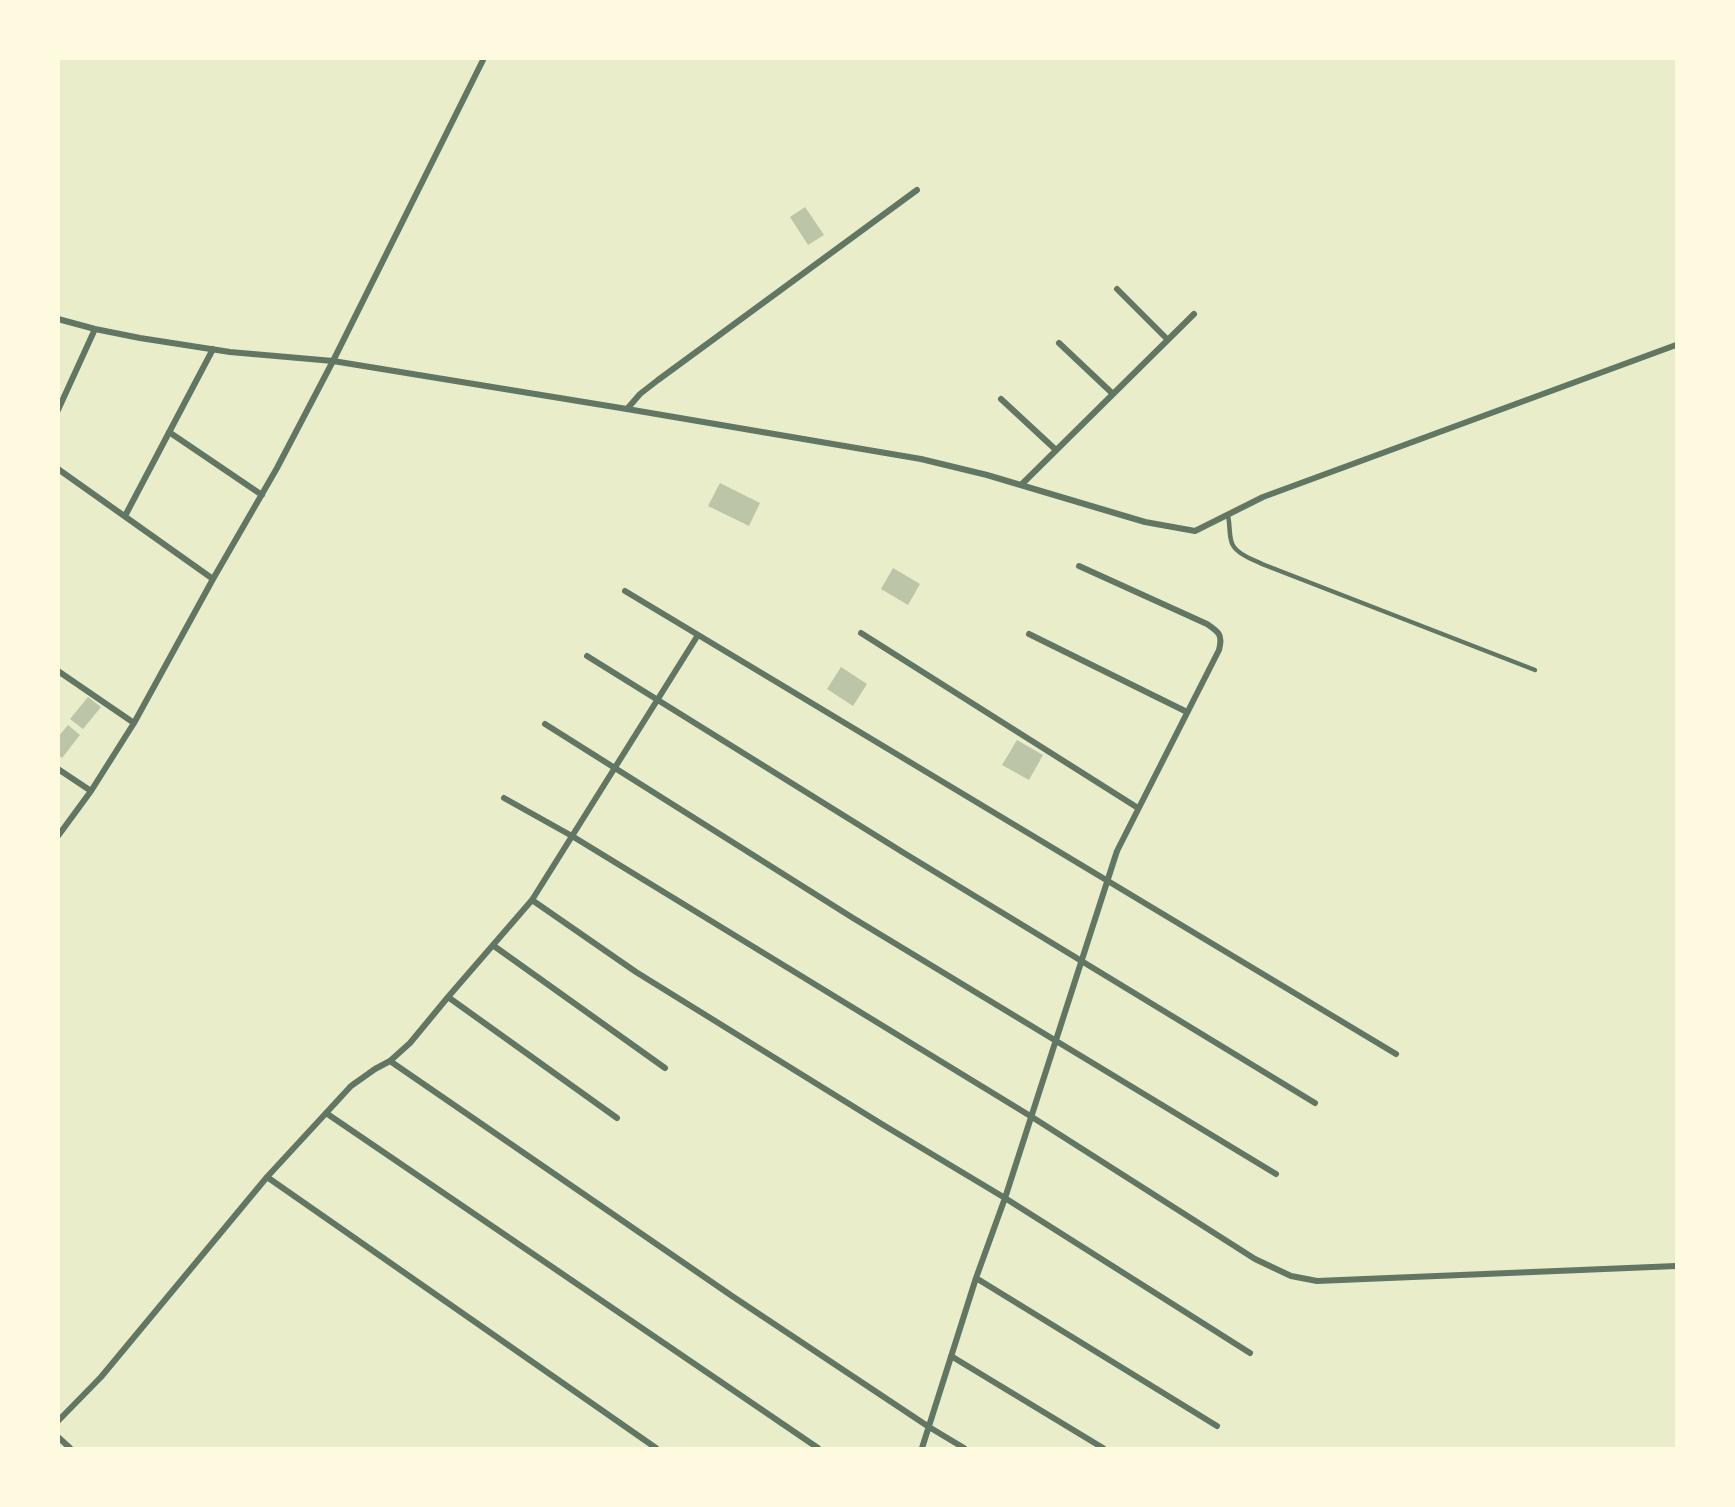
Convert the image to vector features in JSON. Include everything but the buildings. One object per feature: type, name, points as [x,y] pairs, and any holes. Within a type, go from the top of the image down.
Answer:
[{"type":"street","points":[[58,836],[91,791],[134,723],[262,495],[333,361],[484,58]]},
{"type":"street","points":[[627,409],[640,394],[658,380],[917,190]]},
{"type":"street","points":[[1117,289],[1168,340]]},
{"type":"street","points":[[1021,485],[1194,314]]},
{"type":"street","points":[[58,319],[95,329],[213,349],[333,361],[921,459],[987,474],[1145,522],[1195,531],[1263,497],[1677,345]]},
{"type":"street","points":[[58,410],[95,329]]},
{"type":"street","points":[[1059,344],[1113,394]]},
{"type":"street","points":[[125,516],[213,349]]},
{"type":"street","points":[[1001,399],[1056,450]]},
{"type":"street","points":[[169,432],[262,495]]},
{"type":"street","points":[[58,470],[213,579]]},
{"type":"street","points":[[922,1449],[1117,851],[1222,641],[1218,632],[1207,624],[1078,566]]},
{"type":"street","points":[[625,591],[1396,1054]]},
{"type":"street","points":[[861,633],[1138,808]]},
{"type":"street","points":[[58,1421],[101,1377],[267,1177],[351,1086],[390,1061],[410,1043],[532,900],[698,634]]},
{"type":"street","points":[[1029,634],[1187,712]]},
{"type":"street","points":[[587,656],[1315,1103]]},
{"type":"street","points":[[58,671],[134,723]]},
{"type":"street","points":[[544,724],[853,918],[1275,1174]]},
{"type":"street","points":[[58,769],[91,791]]},
{"type":"street","points":[[504,798],[572,836],[1032,1117],[1255,1259],[1291,1276],[1317,1281],[1677,1266]]},
{"type":"street","points":[[532,900],[636,972],[1005,1198],[1250,1353]]},
{"type":"street","points":[[494,946],[665,1068]]},
{"type":"street","points":[[448,997],[617,1119]]},
{"type":"street","points":[[390,1061],[732,1296],[964,1449]]},
{"type":"street","points":[[326,1113],[818,1449]]},
{"type":"street","points":[[267,1177],[656,1449]]},
{"type":"street","points":[[976,1278],[1217,1426]]},
{"type":"street","points":[[951,1356],[1103,1449]]},
{"type":"street","points":[[58,1437],[70,1449]]},
{"type":"lane","points":[[1228,516],[1231,540],[1234,548],[1240,553],[1262,564],[1535,670]]}]
